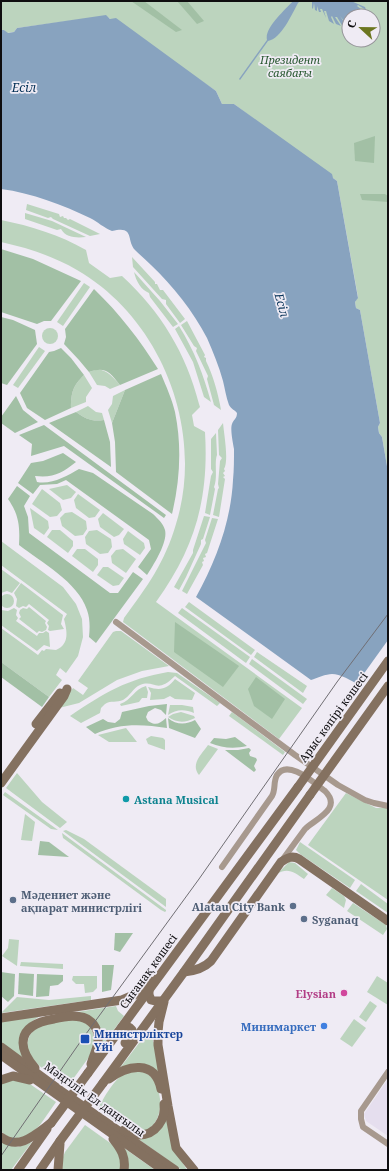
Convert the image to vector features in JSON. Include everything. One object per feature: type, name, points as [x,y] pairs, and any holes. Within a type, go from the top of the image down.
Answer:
[{"type":"main road","name":"Арыс көпірі көшесі","points":[[298,786],[388,661]]},
{"type":"main road","points":[[40,1170],[184,972],[388,686]]},
{"type":"main road","points":[[1,774],[61,690],[65,688],[67,689],[64,696],[1,783]]},
{"type":"main road","name":"Сығанақ көшесі","points":[[18,1170],[298,786]]},
{"type":"main road","points":[[184,972],[197,970],[211,961],[281,862],[290,857],[296,858],[388,921]]},
{"type":"main road","points":[[195,956],[204,966]]},
{"type":"main road","points":[[1,1018],[122,1000],[136,994],[166,966]]},
{"type":"main road","points":[[149,990],[151,1000],[155,1001],[164,999]]},
{"type":"main road","points":[[164,999],[158,1032],[164,1084],[176,1148],[194,1170]]},
{"type":"main road","points":[[38,1079],[23,1044],[26,1034],[32,1026],[37,1023],[68,1016],[78,1016],[86,1019],[95,1027],[97,1032],[97,1047],[88,1072]]},
{"type":"main road","points":[[110,1073],[114,1059],[131,1036],[132,1030],[130,1027],[122,1027]]},
{"type":"main road","name":"Мәңгілік Ел даңғылы","points":[[1,1047],[38,1079]]},
{"type":"main road","name":"Мәңгілік Ел даңғылы","points":[[1,1056],[175,1170]]},
{"type":"main road","points":[[103,1083],[116,1073],[127,1068],[142,1068],[151,1072],[158,1080],[164,1106],[159,1125],[156,1129],[146,1134],[138,1135],[108,1127]]},
{"type":"main road","points":[[1,1080],[13,1076],[38,1079]]},
{"type":"main road","points":[[1,1137],[14,1142],[24,1141],[51,1123]]},
{"type":"main road","points":[[108,1127],[122,1150],[124,1170]]},
{"type":"main road","name":"Мәңгілік Ел даңғылы","points":[[108,1127],[163,1170]]},
{"type":"main road","points":[[58,1170],[60,1141]]},
{"type":"street","points":[[116,622],[295,755],[338,785],[365,800],[388,806]]},
{"type":"street","points":[[222,867],[272,796],[276,779],[281,770],[289,768],[300,773],[325,791],[330,801],[330,806],[326,814],[305,829],[281,862]]},
{"type":"street","points":[[388,1072],[361,1111],[363,1127],[388,1144]]},
{"type":"shaded area","points":[[388,1079],[388,1136],[366,1121],[364,1114]]},
{"type":"green space","name":"Президент саябағы","points":[[1,1],[388,1],[388,472],[382,437],[379,433],[378,427],[380,423],[360,310],[356,308],[355,302],[358,297],[337,181],[234,104],[222,104],[216,91],[106,16],[17,28],[14,32],[7,33],[4,30],[1,30]]},
{"type":"green space","points":[[131,1],[144,1],[182,30],[176,32]]},
{"type":"green space","points":[[177,1],[187,1],[204,21],[197,24]]},
{"type":"green space","points":[[375,136],[374,163],[355,161],[354,143]]},
{"type":"green space","points":[[360,194],[385,194],[388,196],[388,202],[362,200]]},
{"type":"green space","points":[[27,204],[59,214],[60,217],[63,216],[68,220],[70,219],[100,234],[90,236],[51,217],[48,218],[26,210]]},
{"type":"green space","points":[[25,213],[52,221],[86,237],[72,237],[63,232],[61,229],[57,230],[25,219]]},
{"type":"green space","points":[[1,220],[56,235],[86,250],[89,263],[110,278],[122,276],[136,290],[149,304],[170,334],[194,385],[200,407],[192,415],[194,426],[205,432],[205,479],[197,522],[190,542],[181,562],[156,602],[302,708],[279,739],[123,622],[124,618],[140,596],[161,562],[172,538],[176,524],[184,488],[185,452],[180,416],[169,380],[153,347],[132,317],[107,291],[77,270],[31,250],[1,242]]},
{"type":"green space","points":[[1,249],[33,259],[81,281],[51,321],[44,321],[37,324],[1,312]]},
{"type":"green space","points":[[132,257],[155,282],[155,284],[157,284],[160,290],[163,290],[185,319],[180,323],[166,304],[166,300],[162,299],[133,267]]},
{"type":"green space","points":[[134,272],[178,324],[173,327],[150,297],[149,293],[139,285]]},
{"type":"green space","points":[[84,283],[90,287],[63,326],[57,322]]},
{"type":"green space","points":[[94,289],[129,327],[158,369],[120,385],[107,371],[95,370],[89,372],[64,344],[66,337],[65,329]]},
{"type":"green space","points":[[1,317],[13,320],[35,330],[37,344],[7,385],[1,383]]},
{"type":"green space","points":[[187,321],[205,355],[204,357],[206,358],[213,378],[221,410],[214,405],[207,379],[208,376],[196,351],[197,348],[194,346],[181,325]]},
{"type":"green space","points":[[179,326],[198,363],[211,402],[204,397],[193,362],[175,329]]},
{"type":"green space","points":[[47,328],[53,328],[58,333],[56,342],[53,344],[47,344],[42,339],[42,333]]},
{"type":"green space","points":[[39,347],[45,351],[18,388],[13,385]]},
{"type":"green space","points":[[61,348],[84,375],[73,390],[71,408],[45,420],[27,408],[20,393],[49,352]]},
{"type":"green space","points":[[98,369],[108,373],[120,385],[110,389],[105,386],[97,385],[89,372]]},
{"type":"green space","points":[[161,374],[174,407],[179,438],[177,488],[172,514],[116,472],[115,442],[112,423],[125,390]]},
{"type":"green space","points":[[84,375],[92,388],[86,397],[86,402],[71,408],[73,390]]},
{"type":"green space","points":[[125,390],[112,423],[108,410],[112,404],[113,396]]},
{"type":"green space","points":[[16,396],[23,410],[38,422],[15,433],[1,423],[1,417]]},
{"type":"green space","points":[[88,406],[96,412],[102,413],[104,420],[96,421],[89,419],[76,412]]},
{"type":"green space","points":[[76,412],[96,421],[104,420],[110,442],[111,467],[49,423]]},
{"type":"green space","points":[[223,423],[226,460],[225,471],[223,473],[225,476],[223,477],[225,479],[219,517],[213,515],[219,488],[220,461],[222,458],[219,455],[218,430]]},
{"type":"green space","points":[[44,425],[166,515],[164,518],[64,446],[31,456],[32,444],[19,435]]},
{"type":"green space","points":[[216,433],[216,479],[210,515],[205,513],[213,472],[211,469],[211,439]]},
{"type":"green space","points":[[63,453],[76,462],[57,474],[35,476],[37,482],[42,483],[53,481],[79,469],[93,473],[153,514],[162,523],[165,530],[164,541],[160,553],[147,575],[138,567],[151,549],[149,540],[66,480],[57,484],[40,485],[33,494],[18,483],[31,463],[43,461]]},
{"type":"green space","points":[[67,485],[76,492],[71,498],[63,500],[49,489]]},
{"type":"green space","points":[[17,486],[30,496],[24,506],[28,517],[29,533],[110,593],[118,593],[133,572],[143,579],[96,643],[89,637],[90,623],[88,613],[76,590],[58,573],[19,545],[17,516],[8,499]]},
{"type":"green space","points":[[42,489],[60,503],[62,510],[57,516],[50,517],[32,504]]},
{"type":"green space","points":[[78,494],[100,510],[95,517],[89,518],[76,508],[74,500]]},
{"type":"green space","points":[[30,508],[48,521],[49,528],[44,535],[34,528]]},
{"type":"green space","points":[[72,512],[86,521],[87,529],[83,535],[75,536],[62,526],[60,518],[65,513]]},
{"type":"green space","points":[[103,513],[124,529],[119,535],[114,537],[100,527],[98,519]]},
{"type":"green space","points":[[204,516],[210,517],[203,539],[201,540],[201,544],[179,590],[174,587],[193,553]]},
{"type":"green space","points":[[212,518],[218,519],[207,553],[205,554],[206,557],[203,558],[203,565],[187,594],[182,591],[206,543],[205,540]]},
{"type":"green space","points":[[52,530],[60,530],[73,541],[73,546],[68,553],[47,537]]},
{"type":"green space","points":[[97,530],[111,539],[112,547],[108,553],[100,554],[86,544],[85,537],[89,531]]},
{"type":"green space","points":[[128,531],[144,543],[145,548],[140,555],[124,544],[123,539]]},
{"type":"green space","points":[[1,541],[63,587],[76,604],[82,619],[83,637],[78,656],[66,673],[60,668],[56,675],[62,680],[49,697],[1,662],[1,628],[38,655],[42,650],[56,650],[64,644],[66,628],[64,619],[67,614],[1,565]]},
{"type":"green space","points":[[77,549],[85,549],[98,559],[98,565],[93,572],[72,556]]},
{"type":"green space","points":[[123,549],[136,559],[126,573],[112,563],[111,556],[116,550]]},
{"type":"green space","points":[[103,567],[108,567],[124,578],[119,585],[113,586],[97,575]]},
{"type":"green space","points":[[1,569],[20,583],[12,593],[7,591],[1,593]]},
{"type":"green space","points":[[21,583],[63,615],[61,624],[64,629],[50,631],[48,630],[49,626],[47,623],[49,620],[29,604],[26,607],[23,606],[19,608],[16,606],[17,599],[14,593]]},
{"type":"green space","points":[[4,594],[10,594],[14,598],[14,604],[10,608],[4,608],[0,604],[0,598]]},
{"type":"green space","points":[[189,602],[255,650],[251,655],[185,607]]},
{"type":"green space","points":[[29,607],[46,621],[46,630],[42,632],[39,631],[37,633],[19,619],[21,617],[19,613],[20,610],[23,608],[27,609]]},
{"type":"green space","points":[[14,608],[17,610],[16,615],[18,618],[16,621],[37,636],[39,633],[46,631],[49,633],[50,647],[44,645],[37,651],[1,625],[1,610],[8,611]]},
{"type":"green space","points":[[182,608],[250,657],[246,663],[178,613]]},
{"type":"green space","points":[[175,622],[239,666],[223,687],[174,652]]},
{"type":"green space","points":[[121,631],[169,666],[142,671],[117,680],[79,703],[59,708],[73,688],[83,695],[88,688],[78,681],[113,632]]},
{"type":"green space","points":[[257,652],[307,686],[303,693],[254,657]]},
{"type":"green space","points":[[252,659],[307,699],[303,704],[249,664]]},
{"type":"green space","points":[[1,662],[49,697],[42,707],[1,677]]},
{"type":"green space","points":[[168,672],[177,673],[220,703],[217,706],[175,676],[164,685],[140,685],[123,700],[105,704],[101,708],[100,713],[81,723],[70,716],[116,688],[153,675]]},
{"type":"green space","points":[[256,677],[285,699],[272,719],[254,706],[248,689]]},
{"type":"green space","points":[[175,679],[195,693],[192,700],[175,699],[170,696],[164,699],[150,700],[151,693],[148,687],[160,689],[169,685]]},
{"type":"green space","points":[[146,686],[148,692],[147,698],[142,698],[139,702],[121,706],[120,704],[142,687]]},
{"type":"green space","points":[[167,704],[166,715],[161,710],[155,708],[148,712],[146,717],[148,721],[155,724],[166,718],[167,728],[131,725],[104,730],[95,734],[86,727],[103,719],[108,722],[115,723],[120,719],[122,712]]},
{"type":"green space","points":[[170,705],[193,707],[194,713],[181,710],[168,715]]},
{"type":"green space","points":[[181,712],[194,716],[195,718],[181,722],[168,717]]},
{"type":"green space","points":[[232,712],[285,752],[283,755],[229,716]]},
{"type":"green space","points":[[168,718],[181,724],[195,720],[201,729],[195,738],[169,728]]},
{"type":"green space","points":[[126,728],[137,742],[109,742],[98,735]]},
{"type":"green space","points":[[151,736],[163,738],[165,740],[165,750],[148,744],[146,739]]},
{"type":"green space","points":[[235,737],[247,746],[228,748],[210,743],[214,738],[226,739]]},
{"type":"green space","points":[[208,745],[218,749],[199,775],[196,763]]},
{"type":"green space","points":[[249,748],[251,750],[249,753],[250,756],[256,758],[257,760],[254,766],[256,770],[254,772],[225,750]]},
{"type":"green space","points":[[17,773],[42,802],[67,822],[60,828],[6,788]]},
{"type":"green space","points":[[5,792],[58,830],[51,829],[3,795]]},
{"type":"green space","points":[[346,793],[376,808],[388,808],[388,900],[308,845]]},
{"type":"green space","points":[[25,814],[35,822],[32,841],[21,840]]},
{"type":"green space","points":[[66,830],[84,839],[166,899],[166,907],[63,831]]},
{"type":"green space","points":[[62,833],[166,911],[161,910],[63,838]]},
{"type":"green space","points":[[40,841],[49,842],[69,857],[38,855]]},
{"type":"green space","points":[[300,842],[355,880],[350,888],[300,854],[296,850]]},
{"type":"green space","points":[[289,862],[295,863],[308,874],[304,879],[288,871],[277,874]]},
{"type":"green space","points":[[361,884],[388,904],[388,913],[356,891]]},
{"type":"green space","points":[[332,888],[344,896],[346,900],[344,908],[326,895]]},
{"type":"green space","points":[[353,903],[386,925],[387,929],[383,935],[347,911]]},
{"type":"green space","points":[[115,933],[133,933],[120,952],[114,950]]},
{"type":"green space","points":[[9,939],[19,940],[17,966],[2,956],[8,948]]},
{"type":"green space","points":[[21,962],[63,964],[63,969],[20,966]]},
{"type":"green space","points":[[102,965],[114,965],[111,990],[102,992]]},
{"type":"green space","points":[[1,972],[15,974],[14,996],[8,1002],[1,996]]},
{"type":"green space","points":[[19,973],[34,974],[33,996],[18,994]]},
{"type":"green space","points":[[37,974],[63,975],[63,981],[58,985],[50,986],[49,996],[36,997]]},
{"type":"green space","points":[[73,976],[97,976],[97,988],[93,992],[85,993],[84,984],[76,984],[72,980]]},
{"type":"green space","points":[[377,976],[388,983],[388,1005],[367,992]]},
{"type":"green space","points":[[91,996],[91,1000],[1,1013],[17,997],[49,1000]]},
{"type":"green space","points":[[370,1001],[377,1006],[366,1022],[359,1017]]},
{"type":"green space","points":[[116,1006],[118,1011],[124,1016],[101,1047],[99,1027],[70,1013]]},
{"type":"green space","points":[[42,1015],[25,1028],[23,1037],[23,1059],[1,1042],[1,1021]]},
{"type":"green space","points":[[79,1019],[89,1025],[96,1040],[89,1057],[68,1086],[47,1072],[33,1059],[27,1045],[31,1033],[40,1026]]},
{"type":"green space","points":[[354,1019],[366,1028],[352,1047],[340,1039]]},
{"type":"green space","points":[[149,1030],[153,1033],[153,1042],[156,1043],[161,1078],[154,1071],[120,1068]]},
{"type":"green space","points":[[142,1071],[151,1077],[158,1089],[160,1096],[160,1109],[156,1121],[152,1126],[141,1131],[129,1129],[98,1108],[110,1088],[122,1075],[129,1072]]},
{"type":"green space","points":[[7,1079],[27,1082],[56,1102],[40,1125],[28,1136],[12,1139],[1,1131],[1,1084]]},
{"type":"green space","points":[[166,1112],[176,1152],[187,1170],[182,1170],[134,1136],[141,1138]]},
{"type":"green space","points":[[85,1125],[113,1145],[120,1154],[120,1170],[62,1170],[65,1152]]},
{"type":"green space","points":[[1,1141],[18,1147],[32,1142],[11,1170],[1,1170]]},
{"type":"green space","points":[[124,1148],[155,1170],[126,1170]]},
{"type":"water","points":[[293,1],[300,1],[282,31],[273,39],[268,41],[240,80],[239,79],[267,40],[267,35],[272,25],[280,14]]},
{"type":"water","points":[[312,1],[351,1],[365,8],[358,5],[357,6],[360,8],[341,8],[341,24],[337,17],[335,17],[341,26],[336,24],[332,16],[331,17],[334,24],[329,21],[326,11],[324,11],[326,18],[322,9],[320,9],[321,12],[319,12],[317,6],[317,11],[315,10],[314,3],[313,9]]},
{"type":"water","name":"Есіл","points":[[106,15],[110,19],[116,18],[216,91],[222,104],[234,104],[332,174],[333,178],[337,181],[358,298],[355,302],[356,308],[360,310],[380,423],[378,427],[379,433],[382,437],[388,472],[388,707],[361,687],[338,675],[324,675],[311,680],[196,597],[216,555],[226,526],[232,495],[234,464],[231,426],[237,413],[229,405],[220,370],[207,338],[175,290],[135,250],[127,232],[124,230],[112,231],[90,218],[47,200],[24,193],[1,189],[1,30],[8,33],[14,32],[17,28]]},
{"type":"pier","points":[[388,640],[388,709],[355,686]]},
{"type":"tram line","points":[[1,1156],[83,1038],[199,879],[337,682],[388,614]]},
{"type":"place","name":"Astana Musical","points":[[126,799]]},
{"type":"place","name":"Мәдениет және ақпарат министрлігі","points":[[13,900]]},
{"type":"place","name":"Alatau City Bank","points":[[293,906]]},
{"type":"place","name":"Syganaq","points":[[304,919]]},
{"type":"place","name":"Elysian","points":[[344,993]]},
{"type":"place","name":"Минимаркет","points":[[324,1026]]},
{"type":"place","name":"Министрліктер Үйі","points":[[85,1039]]}]
